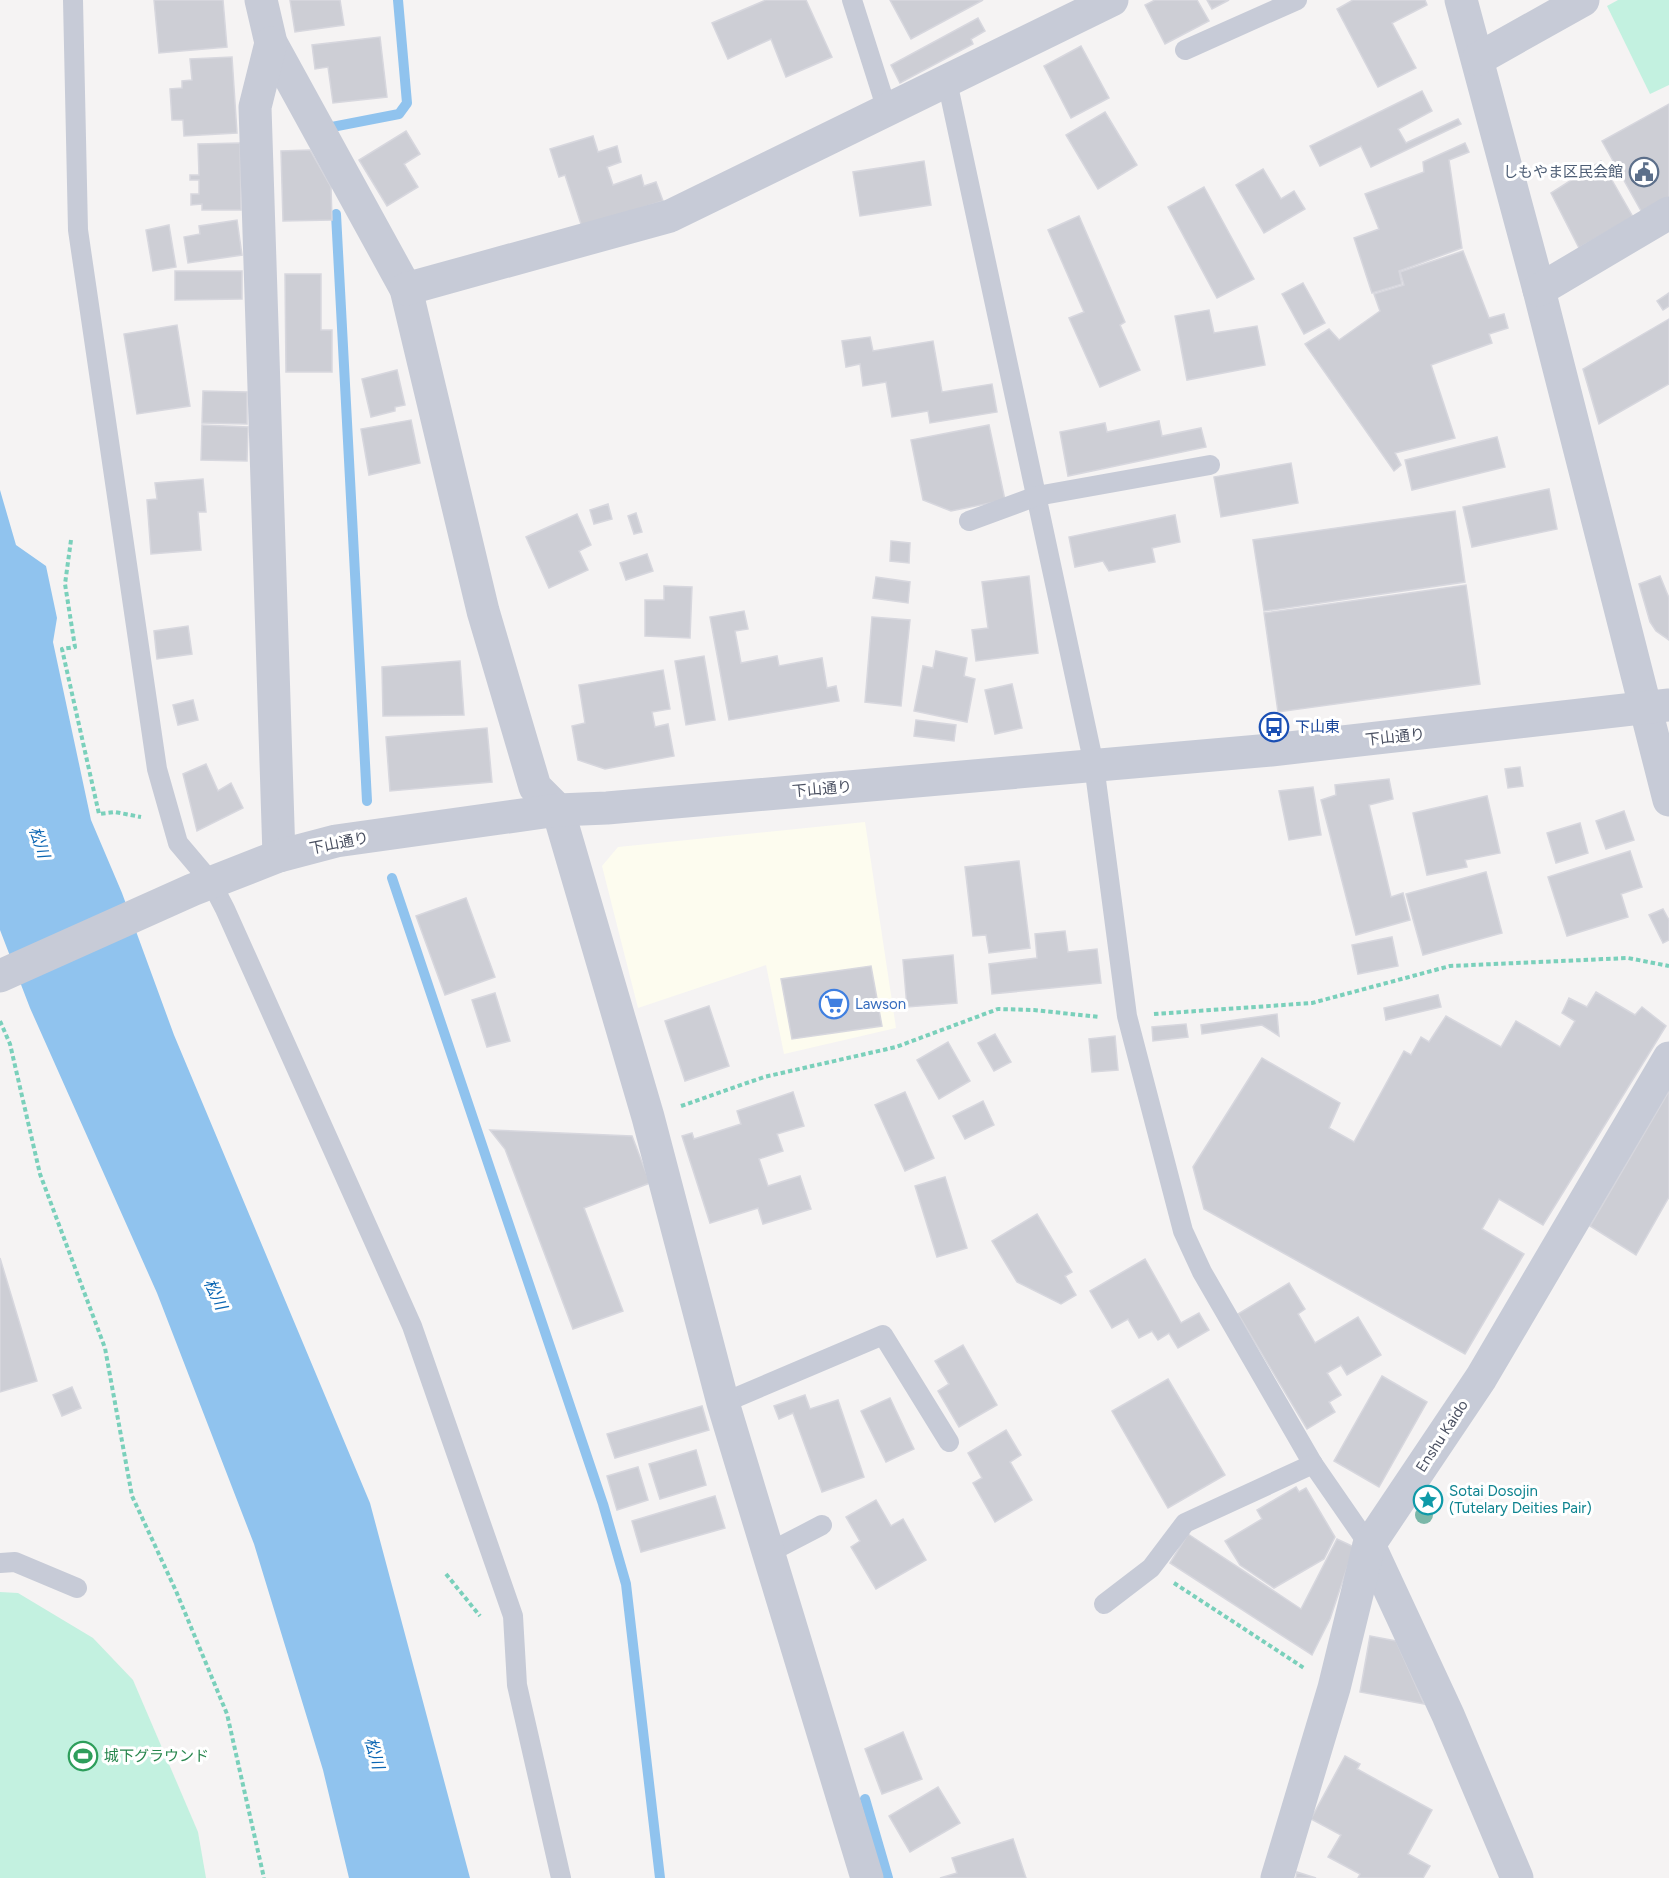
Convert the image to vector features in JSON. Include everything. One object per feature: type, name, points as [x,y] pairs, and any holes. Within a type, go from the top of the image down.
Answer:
[{"type":"street","points":[[261,0],[271,43],[406,288],[483,611],[535,787],[558,810],[648,1117],[723,1403],[867,1878]]},
{"type":"street","points":[[406,288],[670,216],[1112,0]]},
{"type":"street","points":[[1461,0],[1539,290],[1658,708],[1669,800]]},
{"type":"street","points":[[1478,59],[1583,0]]},
{"type":"street","points":[[271,43],[255,107],[279,856]]},
{"type":"street","points":[[1539,290],[1669,213]]},
{"type":"street","name":"下山通り","points":[[0,976],[201,886],[279,856],[336,841],[558,810],[607,808],[1271,750],[1658,708]]},
{"type":"street","name":"Enshu Kaido","points":[[1277,1878],[1334,1688],[1369,1545],[1481,1378],[1669,1058]]},
{"type":"street","points":[[1369,1545],[1448,1715],[1517,1878]]},
{"type":"lane","points":[[73,0],[78,230],[157,769],[178,843],[201,886],[412,1326],[513,1616],[517,1685],[561,1878]]},
{"type":"lane","points":[[852,0],[887,110]]},
{"type":"lane","points":[[1185,50],[1297,0]]},
{"type":"lane","points":[[947,81],[1094,765],[1127,1016],[1183,1231],[1202,1272],[1313,1464],[1369,1545]]},
{"type":"lane","points":[[969,521],[1036,496],[1210,465]]},
{"type":"lane","points":[[723,1403],[884,1335],[949,1443]]},
{"type":"lane","points":[[1104,1604],[1151,1568],[1185,1523],[1313,1464]]},
{"type":"lane","points":[[768,1553],[822,1524]]},
{"type":"lane","points":[[0,1563],[15,1562],[77,1588]]},
{"type":"path","points":[[71,540],[65,584],[75,646],[62,649],[99,814]]},
{"type":"path","points":[[0,1021],[10,1044],[40,1174],[105,1348],[132,1496],[176,1591],[227,1714],[264,1878]]},
{"type":"path","points":[[1151,1568],[1334,1688]]},
{"type":"shaded area","points":[[865,822],[896,1028],[784,1054],[766,965],[638,1008],[602,866],[618,847]]},
{"type":"green space","points":[[1618,0],[1669,0],[1669,85],[1650,94],[1607,6]]},
{"type":"green space","name":"城下グラウンド","points":[[0,1592],[18,1593],[93,1638],[133,1680],[198,1832],[206,1878],[0,1878]]},
{"type":"water","name":"松川","points":[[0,490],[16,545],[46,566],[57,618],[53,642],[91,820],[122,893],[174,1035],[370,1503],[470,1878],[349,1878],[323,1770],[254,1544],[157,1293],[30,1008],[0,930]]},
{"type":"building","points":[[154,0],[223,0],[227,47],[159,53]]},
{"type":"building","points":[[290,0],[340,0],[344,25],[295,32]]},
{"type":"building","points":[[766,0],[806,0],[832,57],[786,77],[771,39],[728,59],[712,23]]},
{"type":"building","points":[[890,0],[983,0],[911,39]]},
{"type":"building","points":[[1155,0],[1197,0],[1209,21],[1165,44],[1145,5]]},
{"type":"building","points":[[1207,0],[1229,0],[1212,9]]},
{"type":"building","points":[[1353,0],[1425,0],[1427,5],[1392,23],[1416,68],[1378,87],[1337,9]]},
{"type":"building","points":[[978,18],[985,31],[971,39],[973,44],[900,83],[891,65]]},
{"type":"building","points":[[380,37],[387,97],[333,103],[328,67],[315,69],[312,45]]},
{"type":"building","points":[[1081,46],[1109,98],[1071,118],[1044,66]]},
{"type":"building","points":[[232,57],[237,133],[184,136],[183,120],[172,120],[170,89],[182,88],[182,81],[192,80],[190,59]]},
{"type":"building","points":[[1422,91],[1432,111],[1398,129],[1406,143],[1458,119],[1461,124],[1371,167],[1361,146],[1320,166],[1310,146]]},
{"type":"building","name":"しもやま区民会館","points":[[1669,104],[1669,204],[1645,218],[1602,141]]},
{"type":"building","points":[[1105,112],[1137,165],[1098,189],[1066,135]]},
{"type":"building","points":[[406,131],[420,154],[404,164],[418,187],[387,206],[359,160]]},
{"type":"building","points":[[593,136],[598,152],[617,146],[621,162],[607,167],[613,185],[641,175],[644,186],[656,182],[663,201],[582,227],[565,175],[559,177],[550,149]]},
{"type":"building","points":[[240,143],[241,210],[202,210],[202,204],[191,205],[191,194],[199,194],[199,180],[190,180],[190,175],[199,175],[198,144]]},
{"type":"building","points":[[1465,143],[1469,152],[1449,160],[1462,248],[1399,271],[1402,284],[1372,293],[1354,238],[1379,229],[1365,194],[1424,172],[1423,162]]},
{"type":"building","points":[[310,150],[331,187],[332,220],[283,221],[281,151]]},
{"type":"building","points":[[924,161],[931,205],[860,216],[853,172]]},
{"type":"building","points":[[1601,161],[1633,217],[1579,248],[1551,193]]},
{"type":"building","points":[[1263,169],[1281,199],[1294,191],[1305,209],[1264,233],[1236,185]]},
{"type":"building","points":[[1204,187],[1254,279],[1217,298],[1168,207]]},
{"type":"building","points":[[1079,216],[1125,322],[1120,325],[1140,370],[1100,387],[1069,318],[1084,312],[1048,230]]},
{"type":"building","points":[[237,220],[242,255],[188,263],[184,237],[200,234],[199,226]]},
{"type":"building","points":[[169,225],[176,267],[153,271],[146,230]]},
{"type":"building","points":[[1463,251],[1489,318],[1504,314],[1508,328],[1489,334],[1492,343],[1431,365],[1455,438],[1395,453],[1401,465],[1394,471],[1305,344],[1329,329],[1339,340],[1380,311],[1374,294],[1404,285],[1400,272]]},
{"type":"building","points":[[175,271],[242,271],[242,299],[175,300]]},
{"type":"building","points":[[285,274],[321,274],[321,330],[332,330],[332,372],[286,372]]},
{"type":"building","points":[[1303,283],[1325,323],[1304,334],[1282,294]]},
{"type":"building","points":[[1669,293],[1669,306],[1663,310],[1657,301]]},
{"type":"building","points":[[1209,310],[1214,333],[1257,326],[1265,365],[1187,380],[1175,316]]},
{"type":"building","points":[[1669,319],[1669,384],[1599,424],[1583,369]]},
{"type":"building","points":[[177,325],[190,406],[137,414],[124,334]]},
{"type":"building","points":[[870,337],[873,351],[933,341],[942,392],[992,384],[997,412],[930,423],[928,411],[892,417],[886,382],[863,386],[860,364],[846,367],[842,341]]},
{"type":"building","points":[[397,370],[405,405],[395,407],[395,411],[371,417],[362,379]]},
{"type":"building","points":[[203,391],[247,392],[247,424],[202,423]]},
{"type":"building","points":[[411,420],[420,463],[369,475],[361,429]]},
{"type":"building","points":[[1159,421],[1162,436],[1201,428],[1206,447],[1068,476],[1060,432],[1105,423],[1107,432]]},
{"type":"building","points":[[202,425],[248,427],[247,461],[201,460]]},
{"type":"building","points":[[989,425],[1005,500],[951,511],[923,500],[911,440]]},
{"type":"building","points":[[1497,437],[1505,467],[1412,490],[1405,460]]},
{"type":"building","points":[[1291,463],[1298,503],[1221,517],[1214,477]]},
{"type":"building","points":[[203,479],[206,512],[198,512],[201,550],[151,554],[147,500],[157,499],[155,483]]},
{"type":"building","points":[[1549,489],[1557,529],[1472,547],[1463,507]]},
{"type":"building","points":[[608,504],[612,519],[594,524],[590,510]]},
{"type":"building","points":[[1455,511],[1465,582],[1264,611],[1253,540]]},
{"type":"building","points":[[636,513],[642,532],[634,534],[628,516]]},
{"type":"building","points":[[577,514],[591,545],[579,551],[588,570],[549,588],[526,537]]},
{"type":"building","points":[[1175,515],[1180,542],[1152,548],[1155,562],[1109,571],[1103,561],[1075,567],[1069,537]]},
{"type":"building","points":[[891,541],[910,543],[909,563],[890,561]]},
{"type":"building","points":[[647,554],[653,571],[626,580],[620,563]]},
{"type":"building","points":[[1029,576],[1038,653],[976,661],[972,630],[988,628],[982,582]]},
{"type":"building","points":[[1660,576],[1669,598],[1669,640],[1656,631],[1650,622],[1639,584]]},
{"type":"building","points":[[876,577],[910,582],[908,603],[873,598]]},
{"type":"building","points":[[1466,585],[1480,684],[1278,712],[1264,613]]},
{"type":"building","points":[[664,586],[692,587],[690,638],[645,636],[645,600],[664,600]]},
{"type":"building","points":[[744,611],[748,629],[735,631],[741,663],[777,656],[779,666],[822,658],[827,688],[836,686],[839,701],[729,720],[710,617]]},
{"type":"building","points":[[872,617],[910,620],[901,706],[865,702]]},
{"type":"building","points":[[188,626],[192,654],[157,659],[154,631]]},
{"type":"building","points":[[936,651],[967,658],[964,676],[975,679],[967,722],[914,711],[923,666],[933,668]]},
{"type":"building","points":[[704,656],[715,720],[686,725],[675,661]]},
{"type":"building","points":[[460,661],[464,715],[383,716],[382,667]]},
{"type":"building","points":[[663,670],[670,709],[652,712],[655,727],[668,724],[674,756],[605,769],[578,760],[572,726],[585,723],[579,685]]},
{"type":"building","points":[[1012,684],[1022,728],[995,734],[985,690]]},
{"type":"building","points":[[193,700],[198,720],[178,725],[173,705]]},
{"type":"building","points":[[916,720],[956,725],[954,741],[914,736]]},
{"type":"building","points":[[487,728],[492,782],[390,791],[386,737]]},
{"type":"building","points":[[206,764],[218,791],[231,783],[243,808],[197,831],[183,774]]},
{"type":"building","points":[[1520,767],[1523,786],[1508,788],[1505,769]]},
{"type":"building","points":[[1389,779],[1393,799],[1369,805],[1391,897],[1403,893],[1410,920],[1356,935],[1321,800],[1336,795],[1335,785]]},
{"type":"building","points":[[1313,787],[1321,835],[1289,840],[1279,791]]},
{"type":"building","points":[[1487,796],[1500,853],[1465,860],[1467,867],[1427,875],[1413,813]]},
{"type":"building","points":[[1624,811],[1634,840],[1606,849],[1596,821]]},
{"type":"building","points":[[1580,823],[1588,853],[1556,863],[1547,833]]},
{"type":"building","points":[[1630,851],[1642,887],[1621,894],[1628,917],[1567,936],[1548,877]]},
{"type":"building","points":[[1019,861],[1030,948],[989,953],[986,935],[973,936],[965,867]]},
{"type":"building","points":[[1486,872],[1502,933],[1423,955],[1406,894]]},
{"type":"building","points":[[466,898],[495,977],[445,995],[416,916]]},
{"type":"building","points":[[1663,909],[1669,920],[1669,940],[1663,943],[1649,915]]},
{"type":"building","points":[[1065,931],[1068,952],[1097,949],[1101,983],[992,994],[989,964],[1037,958],[1035,934]]},
{"type":"building","points":[[1392,937],[1398,966],[1358,974],[1352,945]]},
{"type":"building","points":[[953,955],[957,1003],[907,1007],[903,960]]},
{"type":"building","points":[[871,966],[882,1026],[792,1039],[781,979]]},
{"type":"building","points":[[1596,992],[1635,1015],[1642,1007],[1666,1026],[1543,1225],[1499,1199],[1482,1229],[1524,1254],[1465,1354],[1204,1209],[1193,1167],[1262,1058],[1340,1103],[1329,1128],[1354,1142],[1404,1051],[1411,1055],[1421,1037],[1429,1042],[1446,1016],[1501,1047],[1516,1021],[1560,1047],[1575,1021],[1562,1013],[1569,998],[1587,1007]]},
{"type":"building","points":[[495,993],[510,1041],[487,1047],[472,1000]]},
{"type":"building","points":[[1438,995],[1441,1007],[1386,1020],[1384,1008]]},
{"type":"building","points":[[709,1006],[729,1066],[685,1081],[665,1021]]},
{"type":"building","points":[[1277,1014],[1279,1036],[1262,1025],[1202,1034],[1201,1025]]},
{"type":"building","points":[[1186,1024],[1188,1037],[1153,1041],[1152,1027]]},
{"type":"building","points":[[995,1034],[1011,1062],[994,1071],[978,1043]]},
{"type":"building","points":[[1115,1036],[1118,1070],[1092,1072],[1089,1039]]},
{"type":"building","points":[[948,1042],[970,1081],[939,1099],[917,1060]]},
{"type":"building","points":[[1669,1091],[1669,1197],[1636,1255],[1590,1226]]},
{"type":"building","points":[[793,1092],[804,1126],[777,1134],[783,1151],[759,1159],[768,1186],[800,1176],[811,1209],[763,1224],[758,1208],[710,1223],[682,1136],[692,1133],[694,1139],[741,1124],[737,1111]]},
{"type":"building","points":[[905,1092],[934,1158],[905,1171],[875,1105]]},
{"type":"building","points":[[983,1101],[994,1125],[965,1139],[953,1116]]},
{"type":"building","points":[[490,1130],[632,1136],[650,1183],[584,1208],[623,1311],[573,1329],[505,1149]]},
{"type":"building","points":[[945,1177],[967,1248],[937,1257],[915,1186]]},
{"type":"building","points":[[1037,1214],[1072,1272],[1065,1276],[1076,1295],[1061,1304],[1017,1282],[992,1241]]},
{"type":"building","points":[[0,1258],[37,1381],[0,1392]]},
{"type":"building","points":[[1145,1259],[1181,1323],[1199,1313],[1209,1330],[1178,1348],[1169,1333],[1158,1340],[1152,1331],[1139,1338],[1128,1319],[1112,1328],[1090,1291]]},
{"type":"building","points":[[1289,1283],[1305,1309],[1298,1314],[1315,1343],[1358,1317],[1381,1355],[1347,1375],[1341,1365],[1327,1373],[1341,1395],[1329,1402],[1335,1412],[1307,1429],[1238,1314]]},
{"type":"building","points":[[963,1345],[997,1405],[959,1427],[938,1391],[949,1384],[935,1361]]},
{"type":"building","points":[[1382,1376],[1427,1402],[1379,1487],[1334,1461]]},
{"type":"building","points":[[1168,1379],[1225,1475],[1168,1508],[1112,1411]]},
{"type":"building","points":[[72,1387],[81,1408],[62,1416],[53,1395]]},
{"type":"building","points":[[805,1395],[810,1409],[838,1400],[864,1477],[822,1492],[793,1413],[779,1419],[774,1406]]},
{"type":"building","points":[[890,1398],[914,1449],[886,1462],[861,1411]]},
{"type":"building","points":[[702,1406],[709,1430],[615,1458],[607,1434]]},
{"type":"building","points":[[1006,1430],[1021,1455],[1010,1462],[1032,1500],[995,1522],[973,1483],[982,1478],[968,1453]]},
{"type":"building","points":[[696,1450],[706,1485],[660,1499],[649,1464]]},
{"type":"building","points":[[638,1467],[648,1500],[617,1510],[607,1476]]},
{"type":"building","points":[[1296,1487],[1299,1492],[1306,1488],[1335,1537],[1324,1559],[1274,1588],[1240,1565],[1225,1541],[1262,1519],[1257,1510]]},
{"type":"building","points":[[715,1496],[725,1528],[641,1552],[632,1521]]},
{"type":"building","points":[[876,1500],[891,1526],[903,1519],[926,1560],[876,1589],[851,1547],[860,1541],[846,1517]]},
{"type":"building","points":[[1188,1534],[1301,1609],[1337,1539],[1354,1547],[1330,1619],[1312,1655],[1170,1563]]},
{"type":"building","points":[[1370,1636],[1396,1641],[1424,1704],[1360,1692]]},
{"type":"building","points":[[903,1732],[922,1779],[882,1794],[865,1749]]},
{"type":"building","points":[[1345,1756],[1360,1764],[1357,1769],[1432,1810],[1408,1854],[1430,1866],[1423,1878],[1358,1878],[1360,1874],[1328,1857],[1341,1835],[1311,1819]]},
{"type":"building","points":[[938,1787],[960,1823],[910,1852],[889,1816]]},
{"type":"building","points":[[1013,1839],[1026,1878],[940,1878],[957,1873],[952,1858]]},
{"type":"building","points":[[1297,1872],[1316,1878],[1296,1878]]},
{"type":"waterway","points":[[332,127],[399,114],[407,103],[398,0]]},
{"type":"waterway","points":[[336,214],[367,801]]},
{"type":"waterway","points":[[392,878],[603,1504],[626,1584],[660,1878]]},
{"type":"waterway","points":[[865,1799],[888,1878]]},
{"type":"place","name":"しもやま区民会館","points":[[1644,172]]},
{"type":"place","name":"下山東","points":[[1274,727]]},
{"type":"place","name":"Lawson","points":[[834,1004]]},
{"type":"place","name":"Sotai Dosojin (Tutelary Deities Pair)","points":[[1428,1500]]},
{"type":"place","name":"城下グラウンド","points":[[83,1756]]}]
